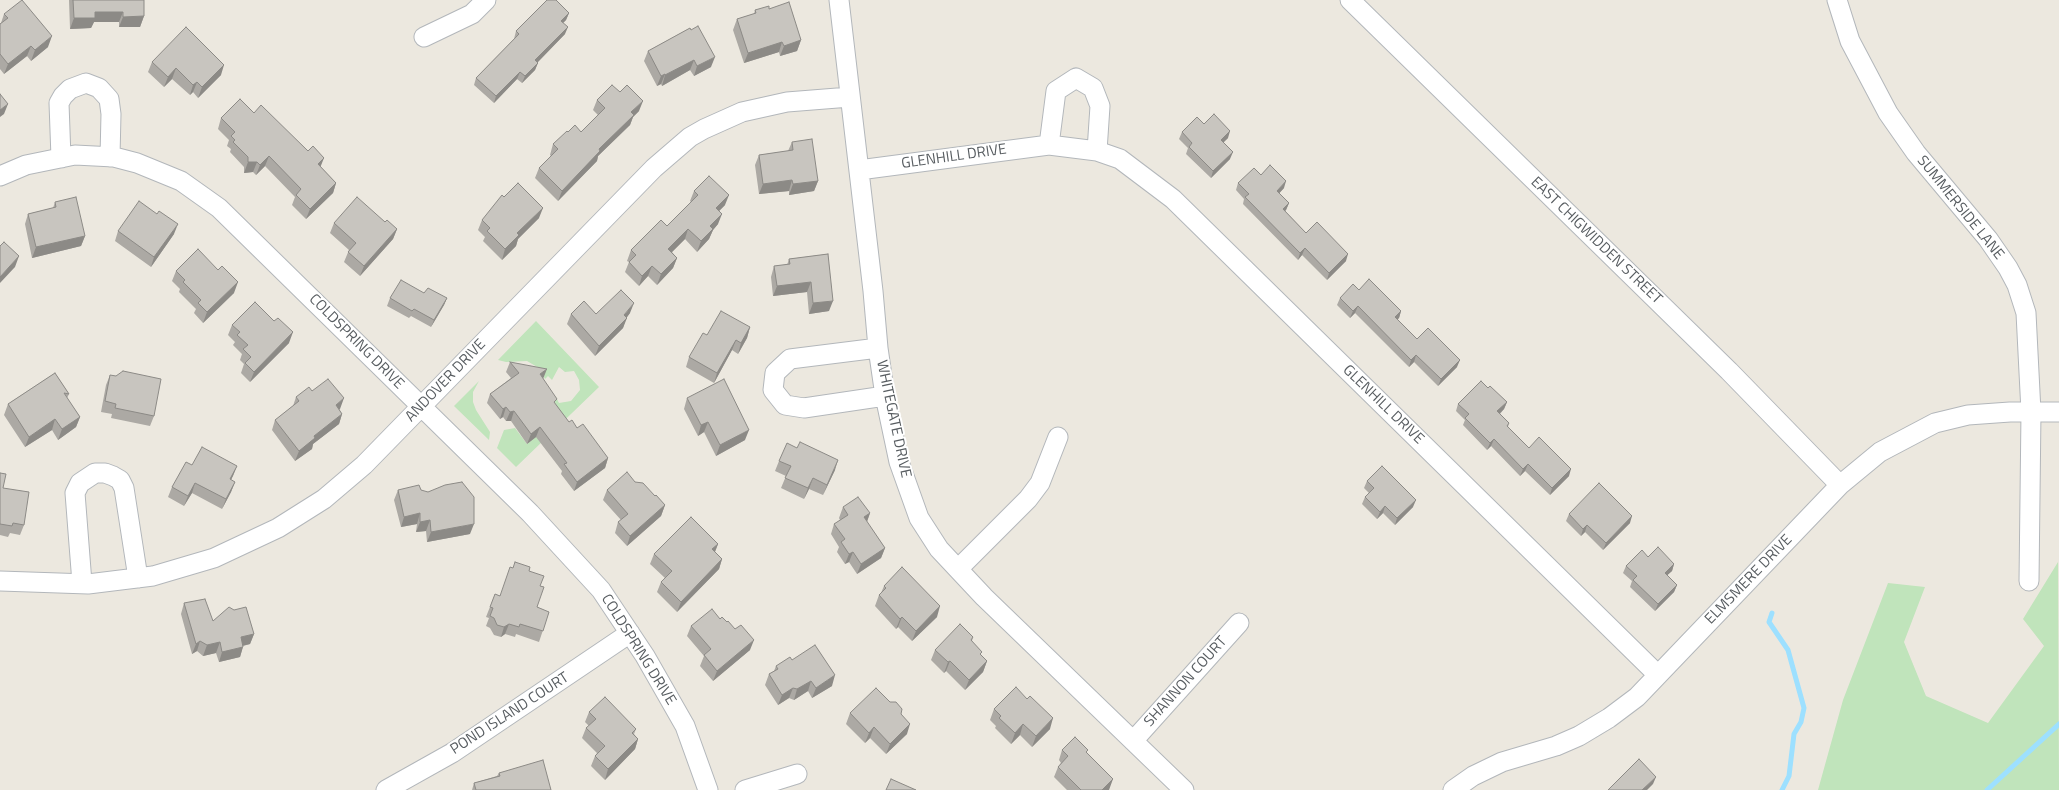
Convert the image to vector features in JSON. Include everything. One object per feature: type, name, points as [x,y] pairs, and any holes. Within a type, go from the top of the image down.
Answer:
[{"type":"street","points":[[424,37],[472,14],[486,0]]},
{"type":"street","name":"WHITEGATE DRIVE","points":[[839,0],[885,396],[899,462],[919,518],[939,549],[958,569],[1075,686],[1184,790]]},
{"type":"street","name":"EAST CHIGWIDDEN STREET","points":[[1350,0],[1729,371],[1840,484]]},
{"type":"street","name":"SUMMERSIDE LANE","points":[[1837,0],[1850,41],[1888,113],[1916,153],[1988,239],[2017,285],[2026,320],[2030,412],[2029,581]]},
{"type":"street","points":[[1049,145],[1056,92],[1076,78],[1093,88],[1100,106],[1098,151]]},
{"type":"street","points":[[61,158],[59,103],[70,89],[86,83],[99,88],[109,99],[111,106],[110,157]]},
{"type":"street","name":"ANDOVER DRIVE","points":[[0,581],[82,583],[153,576],[214,558],[278,528],[324,498],[364,465],[654,168],[690,137],[742,112],[787,102],[850,97]]},
{"type":"street","name":"GLENHILL DRIVE","points":[[859,170],[1049,145],[1098,151],[1120,159],[1173,199],[1658,675]]},
{"type":"street","name":"COLDSPRING DRIVE","points":[[0,176],[26,165],[88,155],[137,162],[181,181],[202,194],[235,224],[530,513],[600,590],[645,656],[685,726],[708,790]]},
{"type":"street","points":[[878,348],[790,359],[775,373],[773,390],[785,405],[804,408],[885,396]]},
{"type":"street","name":"ELMSMERE DRIVE","points":[[1453,790],[1474,776],[1502,762],[1556,746],[1579,736],[1609,718],[1636,697],[1840,484],[1880,452],[1935,423],[1968,416],[2059,412]]},
{"type":"street","points":[[958,569],[1013,515],[1040,484],[1058,437]]},
{"type":"street","points":[[82,583],[75,493],[80,483],[95,473],[105,472],[120,480],[124,488],[138,578]]},
{"type":"street","name":"SHANNON COURT","points":[[1133,741],[1239,623]]},
{"type":"street","name":"POND ISLAND COURT","points":[[386,790],[452,753],[630,633]]},
{"type":"street","points":[[745,790],[797,774]]},
{"type":"green space","points":[[536,321],[599,387],[516,467],[497,448],[504,430],[515,428],[527,444],[553,397],[556,397],[559,403],[571,401],[580,390],[579,380],[574,371],[565,372],[559,367],[552,380],[548,376],[545,379],[539,368],[527,361],[506,362],[498,360]]},
{"type":"green space","points":[[479,381],[473,392],[473,402],[490,432],[489,440],[454,406]]},
{"type":"green space","points":[[2058,562],[2059,790],[1818,790],[1843,700],[1888,583],[1925,587],[1904,642],[1926,696],[1988,723],[2044,646],[2023,619]]},
{"type":"building","points":[[22,0],[52,36],[35,50],[31,46],[8,64],[0,54],[0,24],[8,18],[4,14]]},
{"type":"building","points":[[73,0],[144,0],[144,16],[123,17],[123,12],[95,12],[95,18],[74,18]]},
{"type":"building","points":[[547,0],[556,0],[569,13],[561,21],[568,27],[535,60],[538,63],[525,76],[520,72],[496,96],[476,78],[519,34],[516,31]]},
{"type":"building","points":[[789,2],[801,40],[784,46],[782,42],[748,53],[737,19],[756,13],[755,10],[769,6],[769,9]]},
{"type":"building","points":[[698,26],[715,57],[697,66],[694,60],[661,76],[648,51],[690,28],[691,30]]},
{"type":"building","points":[[186,27],[224,65],[202,87],[197,82],[193,85],[176,68],[168,77],[152,62]]},
{"type":"building","points":[[612,85],[620,92],[627,85],[643,101],[631,112],[634,115],[599,149],[600,151],[562,191],[539,168],[558,149],[553,144],[567,131],[575,125],[581,132],[605,108],[597,100]]},
{"type":"building","points":[[0,94],[8,104],[0,110]]},
{"type":"building","points":[[240,99],[254,113],[261,105],[308,151],[313,146],[324,158],[318,164],[336,183],[310,209],[296,195],[301,189],[269,156],[260,165],[257,162],[248,162],[248,157],[233,142],[235,140],[231,136],[235,132],[221,118]]},
{"type":"building","points":[[1214,114],[1230,131],[1221,140],[1233,152],[1213,171],[1189,147],[1192,143],[1182,132],[1197,117],[1204,124]]},
{"type":"building","points":[[812,139],[818,181],[793,184],[792,180],[763,184],[759,155],[793,150],[792,142]]},
{"type":"building","points":[[1270,165],[1286,181],[1277,191],[1289,203],[1283,209],[1306,233],[1317,222],[1348,254],[1329,273],[1305,248],[1300,253],[1245,197],[1249,194],[1238,183],[1254,168],[1261,175]]},
{"type":"building","points":[[709,176],[729,195],[716,208],[722,214],[710,226],[713,229],[701,241],[688,229],[668,249],[677,258],[661,274],[652,266],[642,276],[629,262],[636,255],[631,250],[661,220],[667,226],[698,195],[694,191]]},
{"type":"building","points":[[518,183],[543,208],[517,233],[519,235],[505,249],[487,231],[490,228],[482,220],[502,195],[504,197]]},
{"type":"building","points":[[76,197],[85,236],[36,247],[28,214],[56,207],[55,202]]},
{"type":"building","points":[[357,197],[385,222],[387,220],[397,229],[364,266],[348,252],[356,243],[334,223]]},
{"type":"building","points":[[139,201],[157,214],[159,211],[178,224],[154,257],[118,231]]},
{"type":"building","points":[[4,242],[19,256],[0,277],[0,246]]},
{"type":"building","points":[[198,249],[218,270],[222,266],[238,282],[207,312],[198,303],[201,300],[183,282],[185,280],[176,271]]},
{"type":"building","points":[[828,254],[833,301],[813,303],[811,282],[777,286],[774,266],[790,264],[789,259]]},
{"type":"building","points":[[1369,279],[1401,311],[1395,317],[1417,339],[1428,328],[1460,360],[1441,379],[1416,355],[1411,360],[1358,306],[1353,311],[1340,298],[1353,284],[1359,290]]},
{"type":"building","points":[[401,280],[424,293],[428,288],[447,298],[434,320],[414,309],[412,311],[390,298]]},
{"type":"building","points":[[621,290],[634,303],[624,315],[627,318],[599,346],[571,314],[584,301],[596,314]]},
{"type":"building","points":[[255,302],[274,321],[278,318],[293,332],[254,372],[245,363],[251,357],[243,349],[248,345],[237,335],[240,332],[232,325]]},
{"type":"building","points":[[721,311],[750,327],[741,343],[736,340],[717,373],[689,357],[703,333],[707,335]]},
{"type":"building","points":[[510,362],[547,369],[540,374],[557,399],[554,402],[569,422],[572,420],[577,428],[583,424],[608,458],[577,482],[564,464],[567,463],[540,427],[531,434],[514,411],[510,412],[506,407],[503,409],[490,394],[519,373]]},
{"type":"building","points":[[123,371],[161,379],[154,416],[115,408],[116,404],[105,401],[110,375],[116,376]]},
{"type":"building","points":[[55,373],[69,394],[64,393],[80,417],[62,429],[55,419],[29,437],[8,404]]},
{"type":"building","points":[[328,379],[344,398],[336,405],[342,414],[314,436],[315,438],[299,451],[275,420],[299,401],[296,397],[309,387],[312,391]]},
{"type":"building","points":[[724,379],[749,430],[720,445],[708,422],[701,425],[687,398]]},
{"type":"building","points":[[1481,381],[1488,388],[1490,386],[1507,402],[1497,411],[1509,423],[1507,426],[1529,448],[1539,437],[1571,469],[1552,488],[1528,464],[1523,469],[1494,439],[1490,443],[1465,418],[1469,414],[1458,404]]},
{"type":"building","points":[[800,442],[838,460],[827,485],[813,478],[808,488],[785,478],[791,466],[779,461],[787,443],[797,448]]},
{"type":"building","points":[[202,447],[237,466],[230,479],[235,482],[226,499],[195,483],[188,496],[172,487],[186,462],[192,465]]},
{"type":"building","points":[[1382,466],[1416,500],[1397,518],[1385,506],[1380,512],[1365,497],[1374,488],[1367,481]]},
{"type":"building","points":[[627,472],[635,482],[643,483],[665,505],[630,536],[618,522],[628,514],[607,490]]},
{"type":"building","points":[[0,473],[6,474],[3,488],[29,492],[24,525],[13,523],[12,526],[0,524]]},
{"type":"building","points":[[462,482],[474,497],[474,524],[431,532],[430,520],[420,522],[420,513],[404,517],[398,490],[419,485],[421,490],[428,492],[445,485]]},
{"type":"building","points":[[1599,483],[1632,516],[1606,543],[1587,525],[1583,529],[1569,514]]},
{"type":"building","points":[[858,497],[870,513],[864,517],[885,548],[861,564],[853,552],[849,554],[841,542],[845,539],[834,524],[848,515],[843,507]]},
{"type":"building","points":[[691,517],[718,544],[712,549],[722,559],[681,602],[661,582],[672,571],[654,554]]},
{"type":"building","points":[[1658,547],[1674,564],[1665,573],[1677,585],[1658,604],[1633,580],[1637,576],[1626,566],[1642,550],[1648,557]]},
{"type":"building","points":[[515,562],[530,567],[529,571],[544,576],[540,586],[544,587],[537,607],[549,612],[543,631],[520,624],[519,627],[509,624],[504,627],[497,625],[494,618],[490,616],[493,608],[490,607],[495,594],[500,596],[510,567],[513,568]]},
{"type":"building","points":[[902,567],[940,606],[916,631],[902,617],[900,619],[879,595],[886,588],[884,586]]},
{"type":"building","points":[[205,599],[213,621],[229,607],[234,610],[246,607],[254,634],[241,637],[243,647],[222,652],[220,642],[207,645],[200,641],[196,644],[184,603]]},
{"type":"building","points":[[712,609],[720,619],[722,617],[728,621],[735,629],[741,625],[754,640],[717,671],[704,655],[711,649],[691,626]]},
{"type":"building","points":[[960,624],[973,637],[971,640],[987,661],[969,680],[950,661],[948,662],[935,650]]},
{"type":"building","points":[[815,645],[835,675],[816,688],[811,681],[797,689],[793,688],[782,695],[769,674],[778,669],[776,666],[790,657],[792,660]]},
{"type":"building","points":[[1016,687],[1027,699],[1030,696],[1053,718],[1036,736],[1023,724],[1015,733],[999,718],[1001,716],[994,709]]},
{"type":"building","points":[[876,688],[890,702],[896,702],[902,709],[901,714],[910,724],[890,744],[874,727],[869,733],[850,713]]},
{"type":"building","points":[[605,697],[636,729],[632,733],[638,739],[608,769],[595,756],[605,746],[586,728],[596,719],[589,712]]},
{"type":"building","points":[[1075,737],[1088,750],[1086,752],[1113,779],[1102,790],[1081,790],[1058,767],[1068,756],[1062,750]]},
{"type":"building","points":[[1639,759],[1656,777],[1642,790],[1608,790]]},
{"type":"building","points":[[543,760],[551,790],[476,790],[474,783],[500,776],[499,773]]},
{"type":"building","points":[[891,779],[916,790],[886,790]]},
{"type":"waterway","points":[[1772,613],[1769,622],[1788,650],[1804,708],[1801,722],[1794,734],[1789,776],[1782,790]]},
{"type":"waterway","points":[[1987,790],[2059,724]]}]
